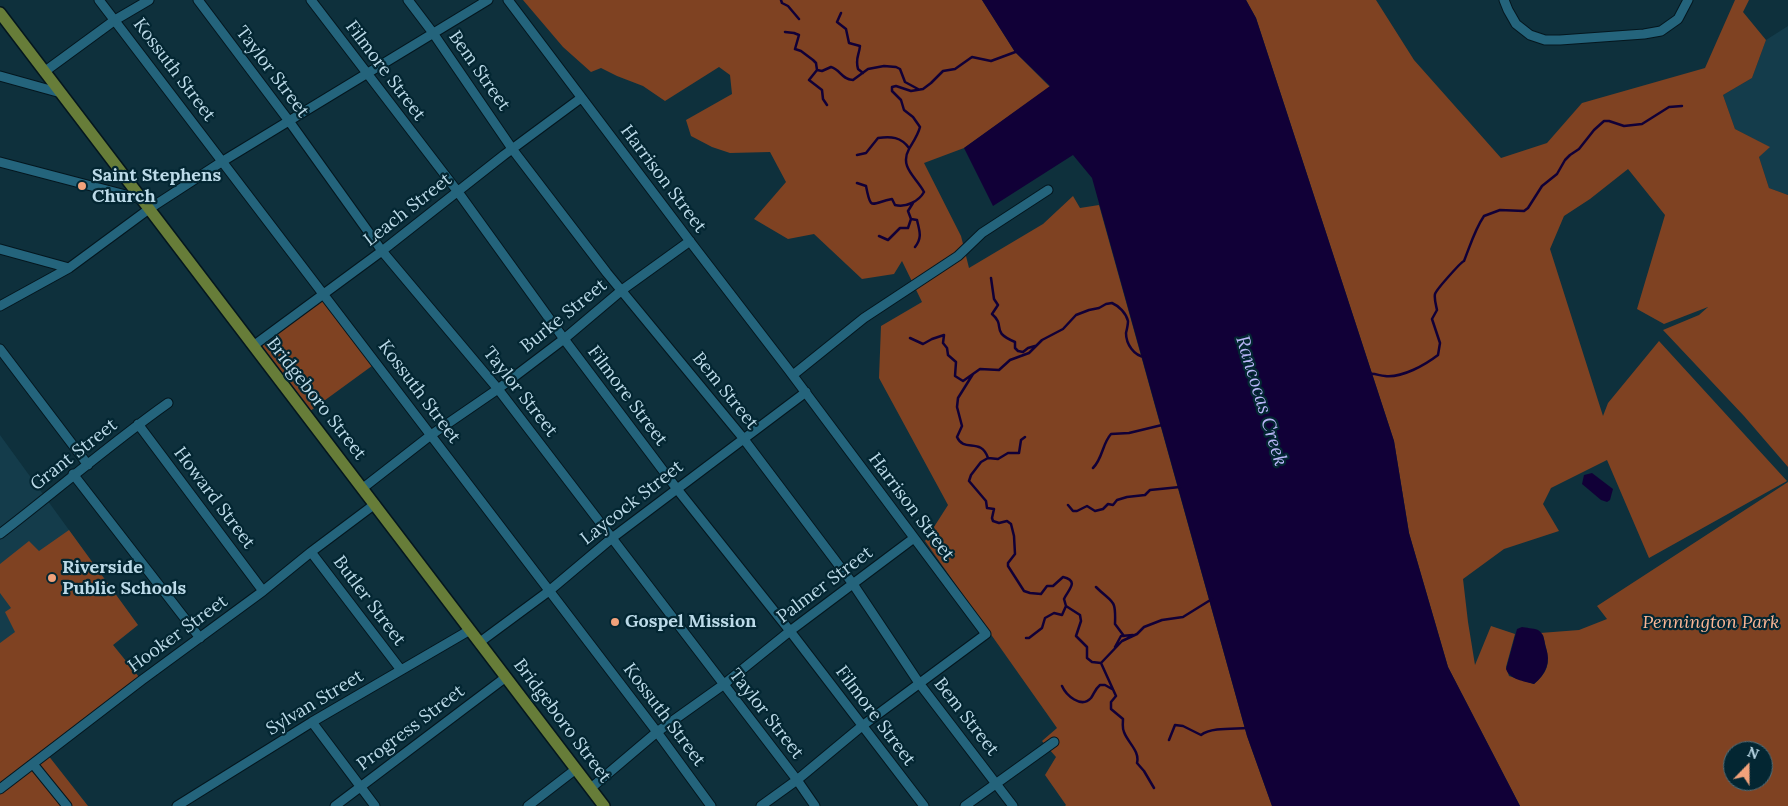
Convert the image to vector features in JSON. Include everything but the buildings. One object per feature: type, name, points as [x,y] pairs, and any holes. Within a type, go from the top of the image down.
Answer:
[{"type":"main road","name":"Bridgeboro Street","points":[[0,13],[604,806]]},
{"type":"street","name":"Kossuth Street","points":[[99,0],[657,732],[711,806]]},
{"type":"street","points":[[44,72],[115,20],[149,0]]},
{"type":"street","name":"Taylor Street","points":[[198,0],[289,121],[382,251],[498,389],[797,780],[814,806]]},
{"type":"street","name":"Filmore Street","points":[[310,0],[458,192],[564,339],[677,488],[790,631],[924,806]]},
{"type":"street","name":"Bem Street","points":[[408,0],[433,33],[513,150],[607,273],[743,438],[853,584],[919,683],[1013,806]]},
{"type":"street","points":[[0,306],[69,268],[149,209],[223,161],[488,0]]},
{"type":"street","name":"Harrison Street","points":[[508,0],[806,392],[986,634],[919,683]]},
{"type":"street","points":[[1504,0],[1516,24],[1530,34],[1545,40],[1644,34],[1661,31],[1678,19],[1688,0]]},
{"type":"street","points":[[0,76],[61,93]]},
{"type":"street","name":"Leach Street","points":[[253,346],[324,295],[581,98]]},
{"type":"street","points":[[0,162],[142,199]]},
{"type":"street","points":[[793,375],[864,318],[958,256],[982,233],[1048,190]]},
{"type":"street","name":"Burke Street","points":[[363,488],[431,435],[498,389],[564,339],[622,290],[690,241]]},
{"type":"street","points":[[0,249],[69,268]]},
{"type":"street","points":[[0,349],[88,465]]},
{"type":"street","name":"Laycock Street","points":[[480,642],[549,591],[612,538],[677,488],[806,392]]},
{"type":"street","name":"Grant Street","points":[[0,534],[73,474],[88,465],[131,432],[138,424],[168,403]]},
{"type":"street","name":"Howard Street","points":[[138,424],[264,591]]},
{"type":"street","points":[[73,474],[200,638]]},
{"type":"street","name":"Hooker Street","points":[[0,789],[142,680],[264,591],[311,552],[375,504]]},
{"type":"street","name":"Palmer Street","points":[[590,788],[657,732],[723,685],[790,631],[914,538]]},
{"type":"street","name":"Butler Street","points":[[311,552],[401,670]]},
{"type":"street","name":"Sylvan Street","points":[[177,806],[312,722],[470,630]]},
{"type":"street","name":"Progress Street","points":[[335,806],[506,677]]},
{"type":"street","points":[[761,806],[797,780],[862,726],[919,683]]},
{"type":"street","points":[[312,722],[376,806]]},
{"type":"street","points":[[965,806],[1054,742]]},
{"type":"street","points":[[33,764],[67,806]]},
{"type":"street","points":[[528,806],[576,769]]},
{"type":"shaded area","points":[[1788,26],[1788,195],[1769,188],[1759,157],[1769,147],[1735,129],[1723,95],[1752,78],[1766,40]]},
{"type":"shaded area","name":"Riverside Public Schools","points":[[0,435],[138,625],[113,645],[139,677],[0,783]]},
{"type":"green space","points":[[523,0],[982,0],[1015,52],[1050,87],[964,148],[924,163],[961,236],[969,268],[1043,224],[1073,196],[1080,208],[1099,205],[1247,736],[1272,806],[1065,806],[1045,775],[1056,757],[1042,741],[1057,728],[925,541],[948,505],[879,378],[881,326],[922,302],[902,261],[894,274],[862,279],[814,234],[788,239],[754,219],[786,182],[770,152],[730,153],[712,147],[691,136],[686,120],[732,94],[730,75],[719,67],[665,101],[643,86],[601,68],[591,72],[563,47]]},
{"type":"green space","name":"Pennington Park","points":[[1246,0],[1376,0],[1414,60],[1501,158],[1547,143],[1582,103],[1705,68],[1735,0],[1749,0],[1743,12],[1766,40],[1752,78],[1723,95],[1735,129],[1770,147],[1759,157],[1769,188],[1788,195],[1788,467],[1744,416],[1663,330],[1699,315],[1708,307],[1664,324],[1637,309],[1665,215],[1628,169],[1590,199],[1564,216],[1550,249],[1603,416],[1608,403],[1659,341],[1787,481],[1649,558],[1607,460],[1551,488],[1543,504],[1559,531],[1504,549],[1463,579],[1475,665],[1491,626],[1515,634],[1506,667],[1509,676],[1534,684],[1545,672],[1548,661],[1543,635],[1540,633],[1579,630],[1607,619],[1597,606],[1788,482],[1788,806],[1520,806],[1448,667],[1409,533],[1394,441],[1256,18]]},
{"type":"green space","points":[[324,295],[376,363],[306,414],[253,346]]},
{"type":"green space","name":"Riverside Public Schools","points":[[69,530],[138,625],[113,645],[139,677],[44,750],[88,806],[0,806],[0,643],[15,632],[5,612],[11,608],[0,593],[0,564],[29,541],[39,551]]},
{"type":"water","name":"Rancocas Creek","points":[[982,0],[1246,0],[1256,18],[1394,441],[1409,533],[1448,667],[1520,806],[1272,806],[1247,736],[1092,178],[1073,155],[993,206],[964,148],[1050,86],[1015,52]]},
{"type":"water","points":[[1592,473],[1613,489],[1610,500],[1607,502],[1601,500],[1582,484],[1584,475]]},
{"type":"water","points":[[1522,627],[1536,629],[1544,638],[1548,663],[1542,676],[1534,684],[1514,678],[1506,669],[1517,629]]},
{"type":"waterway","points":[[781,0],[799,19]]},
{"type":"waterway","points":[[841,13],[837,22],[846,29],[849,43],[860,46],[857,65],[858,69],[863,73]]},
{"type":"waterway","points":[[785,32],[799,35],[795,49],[801,51],[816,63],[817,70],[809,80],[822,90],[823,99],[827,105]]},
{"type":"waterway","points":[[857,183],[866,186],[869,200],[873,204],[892,199],[895,205],[908,205],[916,201],[924,192],[907,167],[906,161],[906,155],[920,127],[913,117],[904,110],[901,100],[892,91],[892,87],[896,86],[911,91],[923,89],[943,71],[955,69],[972,57],[991,61],[1018,51]]},
{"type":"waterway","points":[[817,70],[822,71],[831,67],[846,78],[853,80],[868,69],[884,66],[896,67],[900,69],[905,82],[918,89]]},
{"type":"waterway","points":[[1369,374],[1399,375],[1420,367],[1438,355],[1440,343],[1432,319],[1437,310],[1435,294],[1439,287],[1464,261],[1475,232],[1484,216],[1500,210],[1524,211],[1528,208],[1542,186],[1557,174],[1565,160],[1579,149],[1604,121],[1624,126],[1642,124],[1669,107],[1682,106]]},
{"type":"waterway","points":[[857,155],[866,153],[878,138],[895,138],[909,148]]},
{"type":"waterway","points":[[879,236],[888,240],[900,228],[908,228],[911,219],[908,211],[913,203]]},
{"type":"waterway","points":[[911,219],[917,220],[919,230],[920,237],[915,247]]},
{"type":"waterway","points":[[991,278],[994,299],[998,305],[992,314],[998,322],[1000,332],[1015,342],[1015,348],[1018,351],[1023,352],[1035,346]]},
{"type":"waterway","points":[[910,338],[923,344],[944,335],[943,343],[947,348],[948,355],[956,362],[955,376],[963,381],[980,369],[999,370],[1010,360],[1029,353],[1042,340],[1063,329],[1076,315],[1112,303],[1122,310],[1127,318],[1126,337],[1129,345],[1134,352],[1145,357]]},
{"type":"waterway","points":[[973,374],[958,398],[957,407],[962,426],[957,437],[964,444],[981,448],[988,458]]},
{"type":"waterway","points":[[1093,468],[1099,460],[1111,434],[1129,433],[1162,425]]},
{"type":"waterway","points":[[1025,437],[1021,440],[1019,453],[1008,453],[998,459],[988,458],[981,462],[971,475],[969,481],[986,501],[987,508],[994,509],[993,521],[999,523],[1007,521],[1011,524],[1015,554],[1008,563],[1008,566],[1024,591],[1041,594],[1047,586],[1053,586],[1063,577],[1072,583],[1064,599],[1066,606],[1062,615],[1054,613],[1045,618],[1042,628],[1029,638],[1026,638]]},
{"type":"waterway","points":[[1068,505],[1073,511],[1087,506],[1095,511],[1103,509],[1108,504],[1113,505],[1117,500],[1145,495],[1150,490],[1180,487]]},
{"type":"waterway","points":[[1096,587],[1114,605],[1115,624],[1124,636]]},
{"type":"waterway","points":[[1101,663],[1122,641],[1137,634],[1144,627],[1162,620],[1183,617],[1212,599]]},
{"type":"waterway","points":[[1066,606],[1080,615],[1081,621],[1076,636],[1087,647],[1087,658],[1092,662],[1101,663]]},
{"type":"waterway","points":[[1115,647],[1121,636],[1133,635]]},
{"type":"waterway","points":[[1101,663],[1116,696],[1111,702],[1111,709],[1123,719],[1123,730],[1137,755],[1137,763],[1154,788]]},
{"type":"waterway","points":[[1062,686],[1070,697],[1083,702],[1091,698],[1100,685],[1105,685],[1112,689]]},
{"type":"waterway","points":[[1169,740],[1175,725],[1183,726],[1201,735],[1205,732],[1217,730],[1247,728]]},
{"type":"place","name":"Saint Stephens Church","points":[[82,186]]},
{"type":"place","name":"Riverside Public Schools","points":[[52,578]]},
{"type":"place","name":"Gospel Mission","points":[[615,622]]}]
